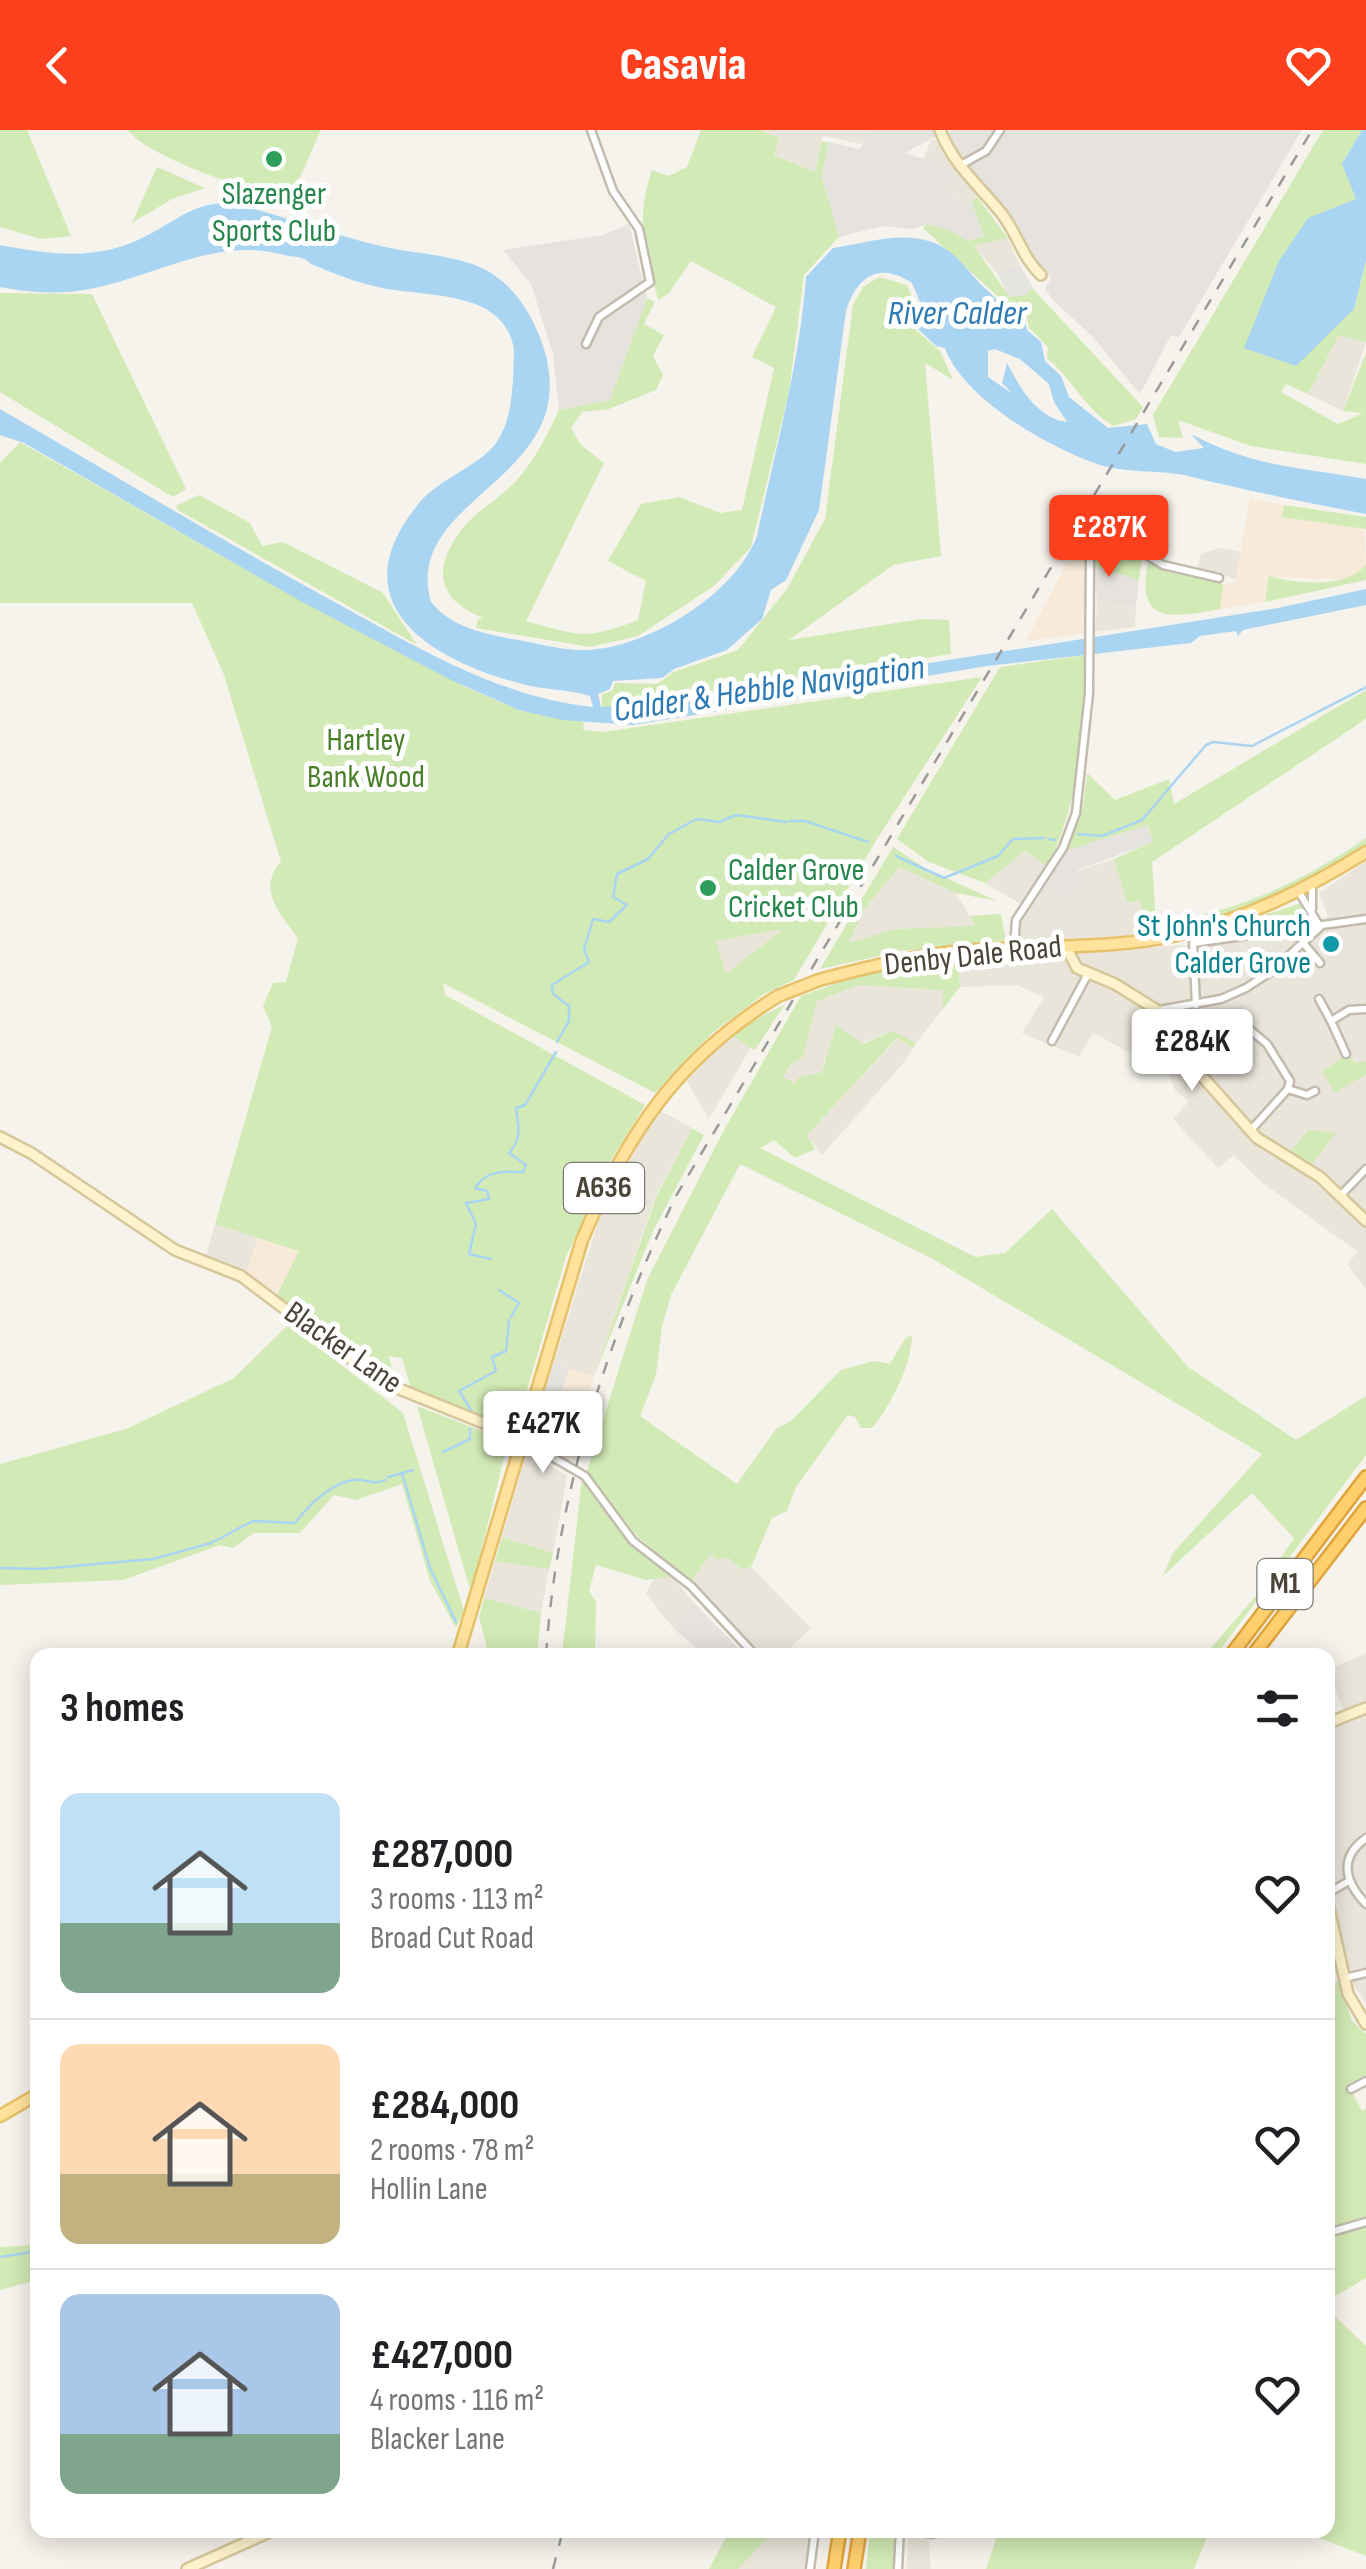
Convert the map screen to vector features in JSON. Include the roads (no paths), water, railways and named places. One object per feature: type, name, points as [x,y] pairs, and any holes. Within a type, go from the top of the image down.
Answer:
[{"type":"highway","name":"M1","points":[[1237,1648],[1364,1480]]},
{"type":"highway","name":"M1","points":[[1258,1648],[1366,1508]]},
{"type":"highway","points":[[834,2569],[839,2538]]},
{"type":"highway","points":[[854,2569],[859,2538]]},
{"type":"main road","name":"Denby Dale Road","points":[[460,1648],[582,1240],[608,1178],[642,1122],[683,1070],[737,1022],[778,996],[819,980],[890,961],[1174,936],[1299,892],[1366,852]]},
{"type":"main road","points":[[0,2116],[30,2099]]},
{"type":"street","points":[[586,344],[598,317],[650,282],[639,230],[613,191],[591,130]]},
{"type":"street","points":[[940,130],[959,166],[1002,214],[1024,258],[1040,276]]},
{"type":"street","points":[[959,166],[986,151],[1000,130]]},
{"type":"street","points":[[1014,949],[1016,920],[1063,848],[1076,814],[1084,767],[1090,557],[1102,530]]},
{"type":"street","points":[[1096,541],[1138,550],[1162,565],[1219,578]]},
{"type":"street","points":[[1312,885],[1312,910]]},
{"type":"street","points":[[1299,892],[1320,927]]},
{"type":"street","points":[[1196,1005],[1193,944],[1366,919]]},
{"type":"street","points":[[1158,1010],[1196,1005],[1246,988],[1320,927]]},
{"type":"street","points":[[1304,944],[1320,963]]},
{"type":"street","points":[[1066,947],[1070,962],[1158,1010],[1196,1071],[1250,1130],[1266,1146],[1308,1168],[1366,1221]]},
{"type":"street","points":[[1052,1042],[1089,972]]},
{"type":"street","points":[[1320,999],[1346,1054]]},
{"type":"street","points":[[1331,1021],[1349,1010],[1366,1009]]},
{"type":"street","points":[[1250,1130],[1288,1090],[1286,1072],[1252,1034]]},
{"type":"street","points":[[1288,1090],[1310,1095]]},
{"type":"street","name":"Blacker Lane","points":[[0,1137],[31,1153],[175,1250],[241,1276],[382,1382],[522,1439],[585,1476],[633,1541],[692,1586],[749,1648]]},
{"type":"street","points":[[1341,1196],[1366,1169]]},
{"type":"street","points":[[1335,1720],[1366,1708]]},
{"type":"street","points":[[1366,1838],[1350,1853],[1349,1882],[1366,1904]]},
{"type":"street","points":[[1335,1889],[1349,1882]]},
{"type":"street","points":[[1335,1934],[1353,2008],[1366,2024]]},
{"type":"street","points":[[1345,1978],[1366,1974]]},
{"type":"street","points":[[1350,2089],[1366,2081]]},
{"type":"street","points":[[1335,2232],[1366,2222]]},
{"type":"street","points":[[187,2569],[256,2538]]},
{"type":"street","points":[[810,2569],[814,2538]]},
{"type":"street","points":[[898,2569],[900,2538]]},
{"type":"water","points":[[1362,130],[1366,130],[1366,260],[1354,309],[1296,366],[1244,348],[1279,261],[1308,218],[1356,199],[1342,164]]},
{"type":"water","points":[[230,203],[377,245],[476,265],[505,284],[525,307],[539,335],[550,384],[542,422],[522,454],[443,534],[429,565],[431,602],[458,623],[490,634],[569,649],[612,647],[687,614],[730,578],[757,536],[793,374],[806,277],[833,248],[877,240],[922,239],[950,252],[1001,303],[1024,318],[1027,330],[1041,342],[1045,361],[1061,376],[1069,397],[1108,428],[1147,424],[1156,444],[1175,452],[1204,448],[1191,434],[1256,460],[1366,479],[1366,514],[1177,474],[1108,467],[1077,456],[1031,433],[969,385],[945,348],[936,346],[914,325],[922,307],[912,283],[900,276],[880,273],[863,281],[846,311],[819,510],[786,580],[771,590],[762,619],[727,650],[674,669],[662,678],[613,681],[610,689],[598,694],[601,707],[647,705],[854,675],[1278,608],[1366,589],[1366,605],[1243,630],[1238,636],[1236,631],[1200,636],[1191,643],[987,666],[854,688],[864,685],[858,679],[829,684],[829,690],[840,690],[822,694],[633,725],[562,720],[519,710],[453,681],[304,603],[24,443],[0,435],[0,409],[424,651],[489,681],[593,707],[590,696],[522,684],[454,659],[426,642],[404,621],[391,597],[388,569],[397,538],[420,502],[483,456],[503,430],[512,396],[514,350],[507,330],[495,316],[460,299],[369,285],[302,258],[257,250],[205,255],[77,291],[38,292],[0,287],[0,245],[77,254],[114,249],[189,212]],"holes":[[[995,349],[1020,359],[1049,384],[1054,402],[1067,422],[1038,408],[1007,363],[1002,383],[1013,394],[988,377],[988,351]]]},
{"type":"waterway","points":[[1078,834],[1102,836],[1142,820],[1206,745],[1213,742],[1252,746],[1366,687]]},
{"type":"waterway","points":[[557,1042],[569,1021],[569,1006],[553,994],[552,985],[589,962],[584,949],[593,919],[609,922],[627,905],[613,897],[617,874],[648,859],[669,834],[697,819],[719,822],[736,815],[787,822]]},
{"type":"waterway","points":[[790,821],[805,821],[868,842]]},
{"type":"waterway","points":[[896,856],[944,878],[998,856],[1013,839],[1044,838]]},
{"type":"waterway","points":[[1049,839],[1055,840]]},
{"type":"waterway","points":[[491,1259],[469,1254],[476,1224],[466,1203],[489,1199],[487,1191],[475,1188],[490,1175],[523,1172],[526,1165],[509,1153],[518,1136],[516,1108],[525,1105],[556,1052]]},
{"type":"waterway","points":[[499,1290],[519,1303],[511,1317]]},
{"type":"waterway","points":[[471,1410],[459,1391],[496,1371],[492,1357],[506,1351],[509,1320]]},
{"type":"waterway","points":[[443,1452],[470,1439],[470,1429]]},
{"type":"waterway","points":[[388,1477],[413,1470]]},
{"type":"waterway","points":[[402,1473],[430,1568],[456,1622]]},
{"type":"waterway","points":[[0,1568],[40,1569],[153,1559],[211,1543],[253,1521],[295,1523],[312,1503],[336,1486],[353,1480],[385,1480]]},
{"type":"waterway","points":[[0,2257],[30,2252]]},
{"type":"railway","points":[[547,1648],[561,1536],[589,1420],[628,1306],[676,1196],[1312,130]]},
{"type":"railway","points":[[553,2569],[561,2538]]},
{"type":"place","name":"Slazenger Sports Club","points":[[274,159]]},
{"type":"place","name":"Calder Grove Cricket Club","points":[[708,888]]},
{"type":"place","name":"St John's Church Calder Grove","points":[[1331,944]]},
{"type":"water label","name":"River Calder","points":[[957,313]]},
{"type":"water label","name":"Calder & Hebble Navigation","points":[[769,689]]},
{"type":"park label","name":"Hartley Bank Wood","points":[[366,758]]}]
